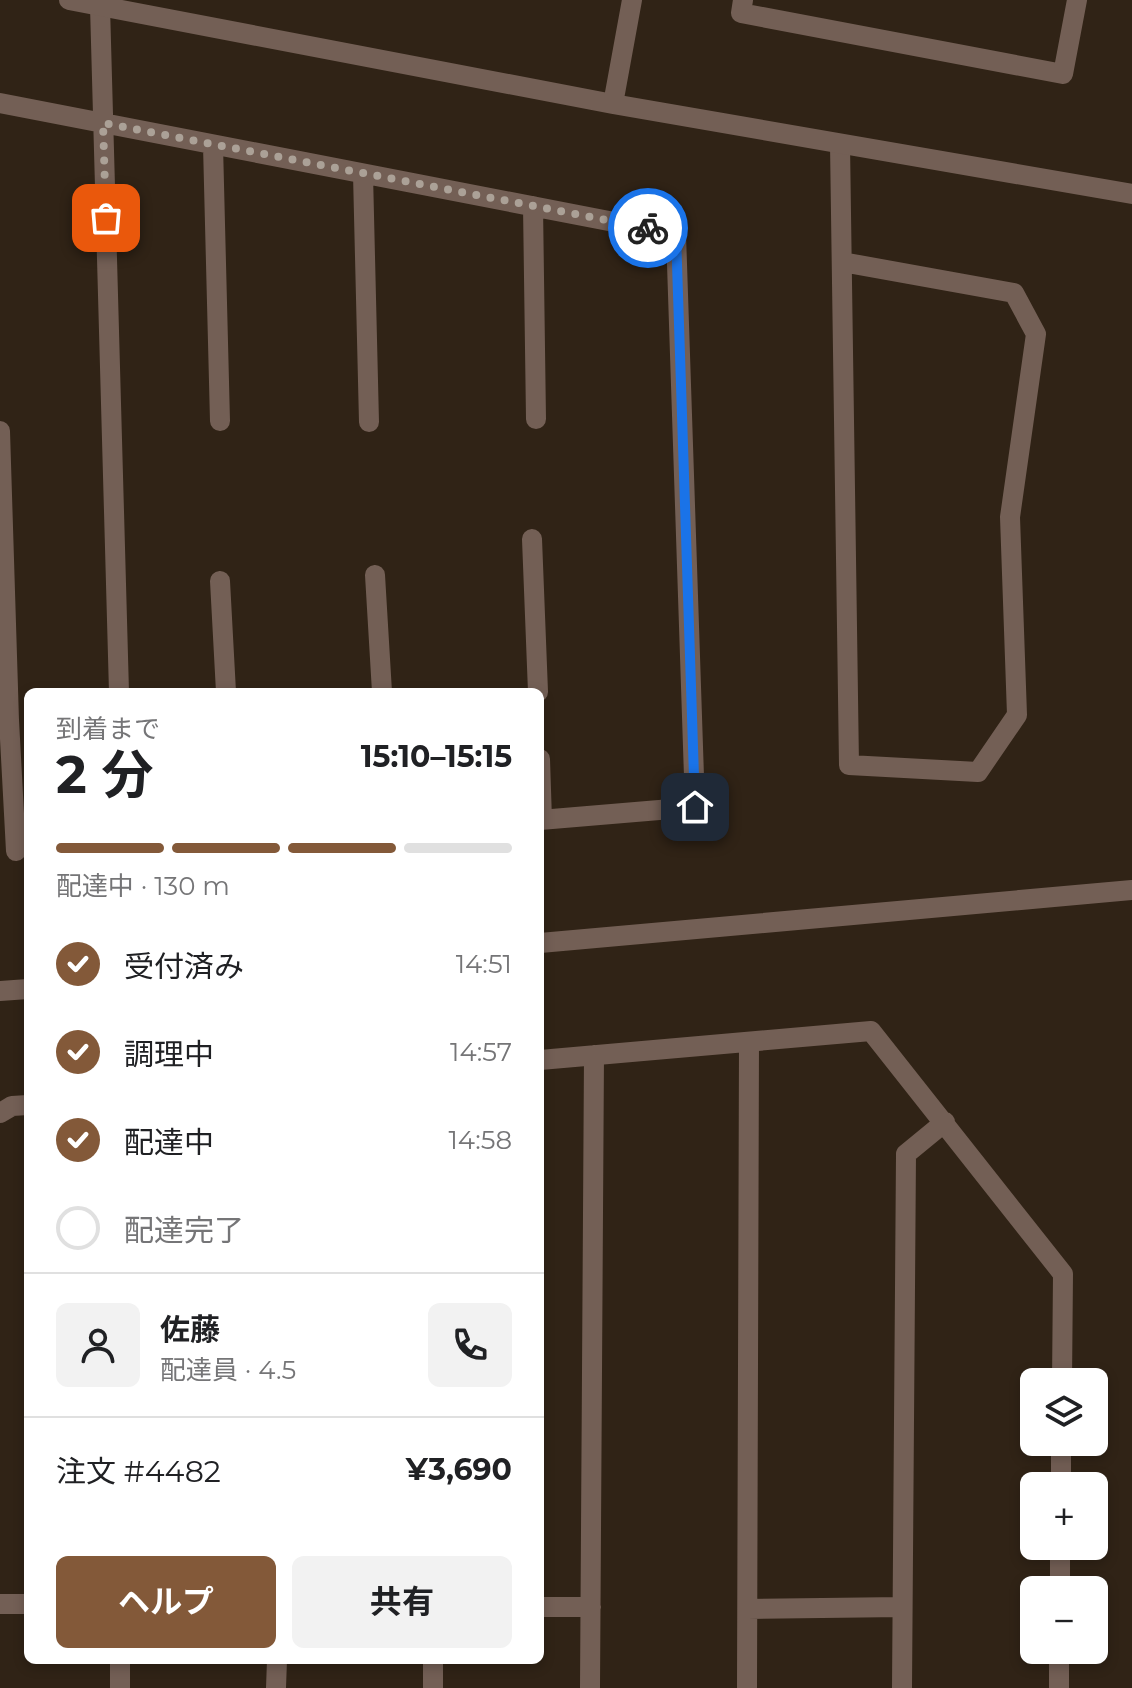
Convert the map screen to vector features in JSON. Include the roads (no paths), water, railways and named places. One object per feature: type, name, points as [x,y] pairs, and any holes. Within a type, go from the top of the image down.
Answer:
[{"type":"street","points":[[69,0],[613,104],[1132,194]]},
{"type":"street","points":[[613,104],[632,0]]},
{"type":"street","points":[[743,0],[741,13],[1063,74],[1077,0]]},
{"type":"street","points":[[100,6],[119,688]]},
{"type":"street","points":[[0,103],[676,234],[695,807],[544,820]]},
{"type":"street","points":[[840,144],[849,765],[978,772],[1017,715],[1010,517],[1036,334],[1014,293],[842,262]]},
{"type":"street","points":[[213,145],[220,421]]},
{"type":"street","points":[[363,174],[369,422]]},
{"type":"street","points":[[533,206],[536,419]]},
{"type":"street","points":[[0,431],[5,720],[15,851]]},
{"type":"street","points":[[532,539],[538,688]]},
{"type":"street","points":[[375,575],[382,688]]},
{"type":"street","points":[[220,581],[226,688]]},
{"type":"street","points":[[544,943],[1132,890]]},
{"type":"street","points":[[0,991],[24,989]]},
{"type":"street","points":[[544,1060],[871,1031],[1063,1274],[1062,1368]]},
{"type":"street","points":[[747,1688],[749,1042]]},
{"type":"street","points":[[590,1688],[594,1055]]},
{"type":"street","points":[[0,1113],[12,1106],[24,1105]]},
{"type":"street","points":[[902,1688],[906,1154],[945,1122]]},
{"type":"street","points":[[0,1604],[24,1604]]},
{"type":"street","points":[[544,1607],[591,1607]]},
{"type":"street","points":[[748,1609],[902,1607]]},
{"type":"street","points":[[120,1664],[120,1688]]},
{"type":"street","points":[[276,1688],[277,1664]]},
{"type":"street","points":[[433,1664],[433,1688]]},
{"type":"street","points":[[1059,1664],[1059,1688]]}]
